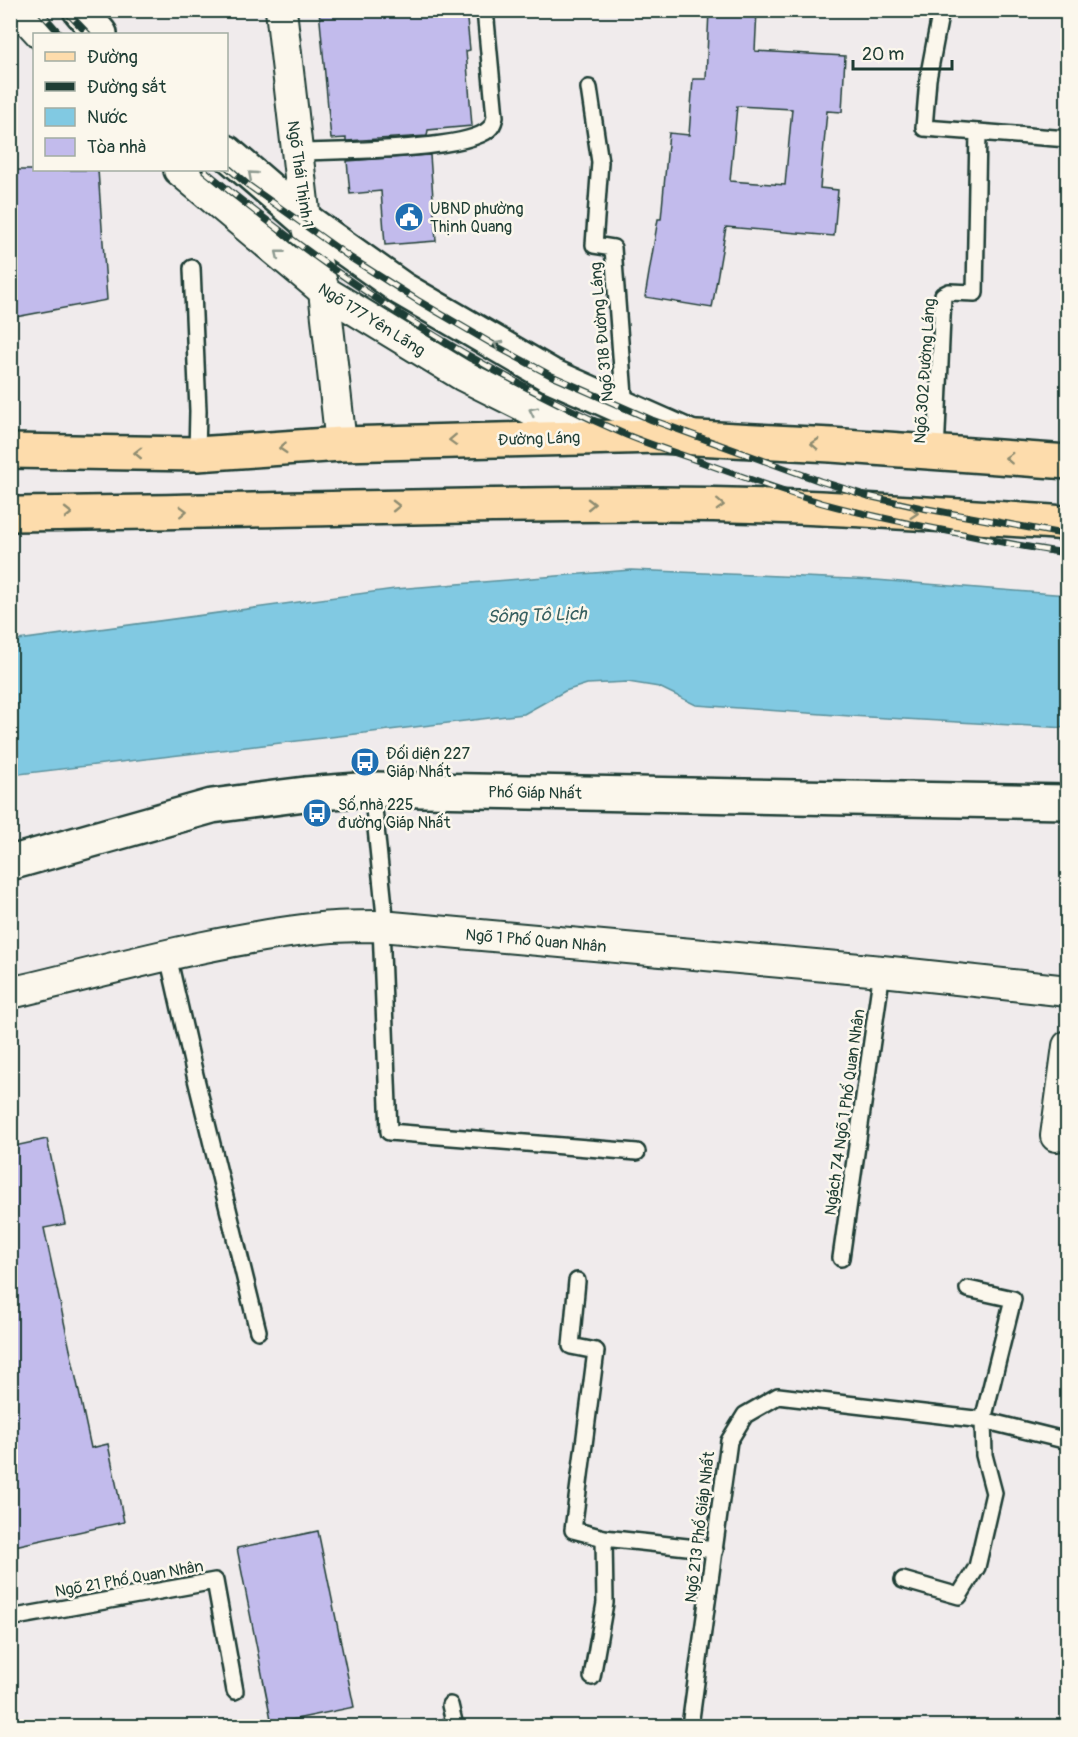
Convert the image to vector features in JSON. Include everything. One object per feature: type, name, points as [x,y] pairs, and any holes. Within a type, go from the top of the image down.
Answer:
[{"type":"main road","points":[[80,10],[99,33]]},
{"type":"main road","points":[[228,154],[304,220],[402,289],[550,375],[692,437]]},
{"type":"main road","name":"Đường Láng","points":[[10,451],[197,454],[341,444],[586,437],[692,437],[1068,462]]},
{"type":"main road","points":[[10,514],[338,507],[661,504],[858,509],[1068,523]]},
{"type":"main road","name":"Phố Giáp Nhất","points":[[10,863],[212,806],[305,794],[372,789],[1068,802]]},
{"type":"street","points":[[19,10],[40,33]]},
{"type":"street","name":"Ngõ Thái Thịnh 1","points":[[281,10],[304,220],[324,291],[341,444]]},
{"type":"street","name":"Ngõ 177 Yên Lãng","points":[[180,171],[324,291],[462,375],[586,437]]},
{"type":"street","name":"Ngõ 1 Phố Quan Nhân","points":[[10,993],[168,956],[271,935],[322,928],[384,926],[882,971],[1068,991]]},
{"type":"street","points":[[1056,1136],[1068,1046]]},
{"type":"lane","points":[[297,153],[428,147],[477,136],[489,130],[495,117],[485,10]]},
{"type":"lane","points":[[941,10],[928,79],[924,128],[1068,139]]},
{"type":"lane","name":"Ngõ 318 Đường Láng","points":[[589,88],[600,162],[594,245],[613,248],[626,409]]},
{"type":"lane","name":"Ngõ 302 Đường Láng","points":[[936,454],[943,296],[946,292],[975,293],[978,132]]},
{"type":"lane","points":[[192,268],[198,411],[197,454]]},
{"type":"lane","points":[[372,789],[384,926],[389,1132],[637,1152]]},
{"type":"lane","points":[[168,956],[258,1331]]},
{"type":"lane","name":"Ngách 74 Ngõ 1 Phố Quan Nhân","points":[[841,1258],[882,971]]},
{"type":"lane","points":[[577,1281],[571,1346],[596,1351],[573,1530],[604,1538],[715,1550]]},
{"type":"lane","points":[[903,1580],[960,1596],[977,1567],[994,1494],[984,1455],[983,1420],[1013,1299],[968,1289]]},
{"type":"lane","name":"Ngõ 213 Phố Giáp Nhất","points":[[690,1726],[729,1441],[745,1415],[778,1396],[983,1420],[1068,1441]]},
{"type":"lane","points":[[592,1677],[604,1603],[604,1538]]},
{"type":"lane","name":"Ngõ 21 Phố Quan Nhân","points":[[10,1618],[215,1581],[235,1692]]},
{"type":"lane","points":[[450,1705],[455,1726]]},
{"type":"water","name":"Sông Tô Lịch","points":[[631,570],[876,580],[1067,595],[1067,728],[696,705],[659,687],[628,682],[587,684],[565,691],[524,714],[11,775],[11,641],[395,589]]},
{"type":"building","points":[[319,10],[466,10],[470,50],[466,51],[472,126],[428,130],[427,136],[346,141],[346,138],[331,139]]},
{"type":"building","points":[[709,10],[757,10],[755,51],[845,56],[842,112],[827,111],[820,188],[838,190],[834,236],[726,227],[712,308],[645,297],[658,219],[661,219],[669,133],[689,135],[693,79],[706,79]],"holes":[[[737,106],[792,109],[785,185],[730,181]]]},
{"type":"building","name":"UBND phường Thịnh Quang","points":[[430,155],[436,241],[385,245],[381,191],[350,194],[347,161]]},
{"type":"building","points":[[10,170],[98,171],[107,300],[10,318]]},
{"type":"building","points":[[47,1139],[65,1224],[44,1228],[91,1448],[108,1444],[124,1522],[10,1547],[10,1147]]},
{"type":"building","points":[[318,1531],[354,1707],[272,1724],[237,1548]]},
{"type":"railway","points":[[39,10],[59,33]]},
{"type":"railway","points":[[65,10],[87,33]]},
{"type":"railway","points":[[228,168],[248,185],[351,258],[417,300],[552,376],[652,420],[868,496],[1068,535]]},
{"type":"railway","points":[[205,171],[301,246],[404,316],[511,379],[622,433],[822,503],[913,524],[1068,553]]},
{"type":"place","name":"UBND phường Thịnh Quang","points":[[409,217]]},
{"type":"place","name":"Đối diện 227 Giáp Nhất","points":[[365,762]]},
{"type":"place","name":"Số nhà 225 đường Giáp Nhất","points":[[317,813]]}]
